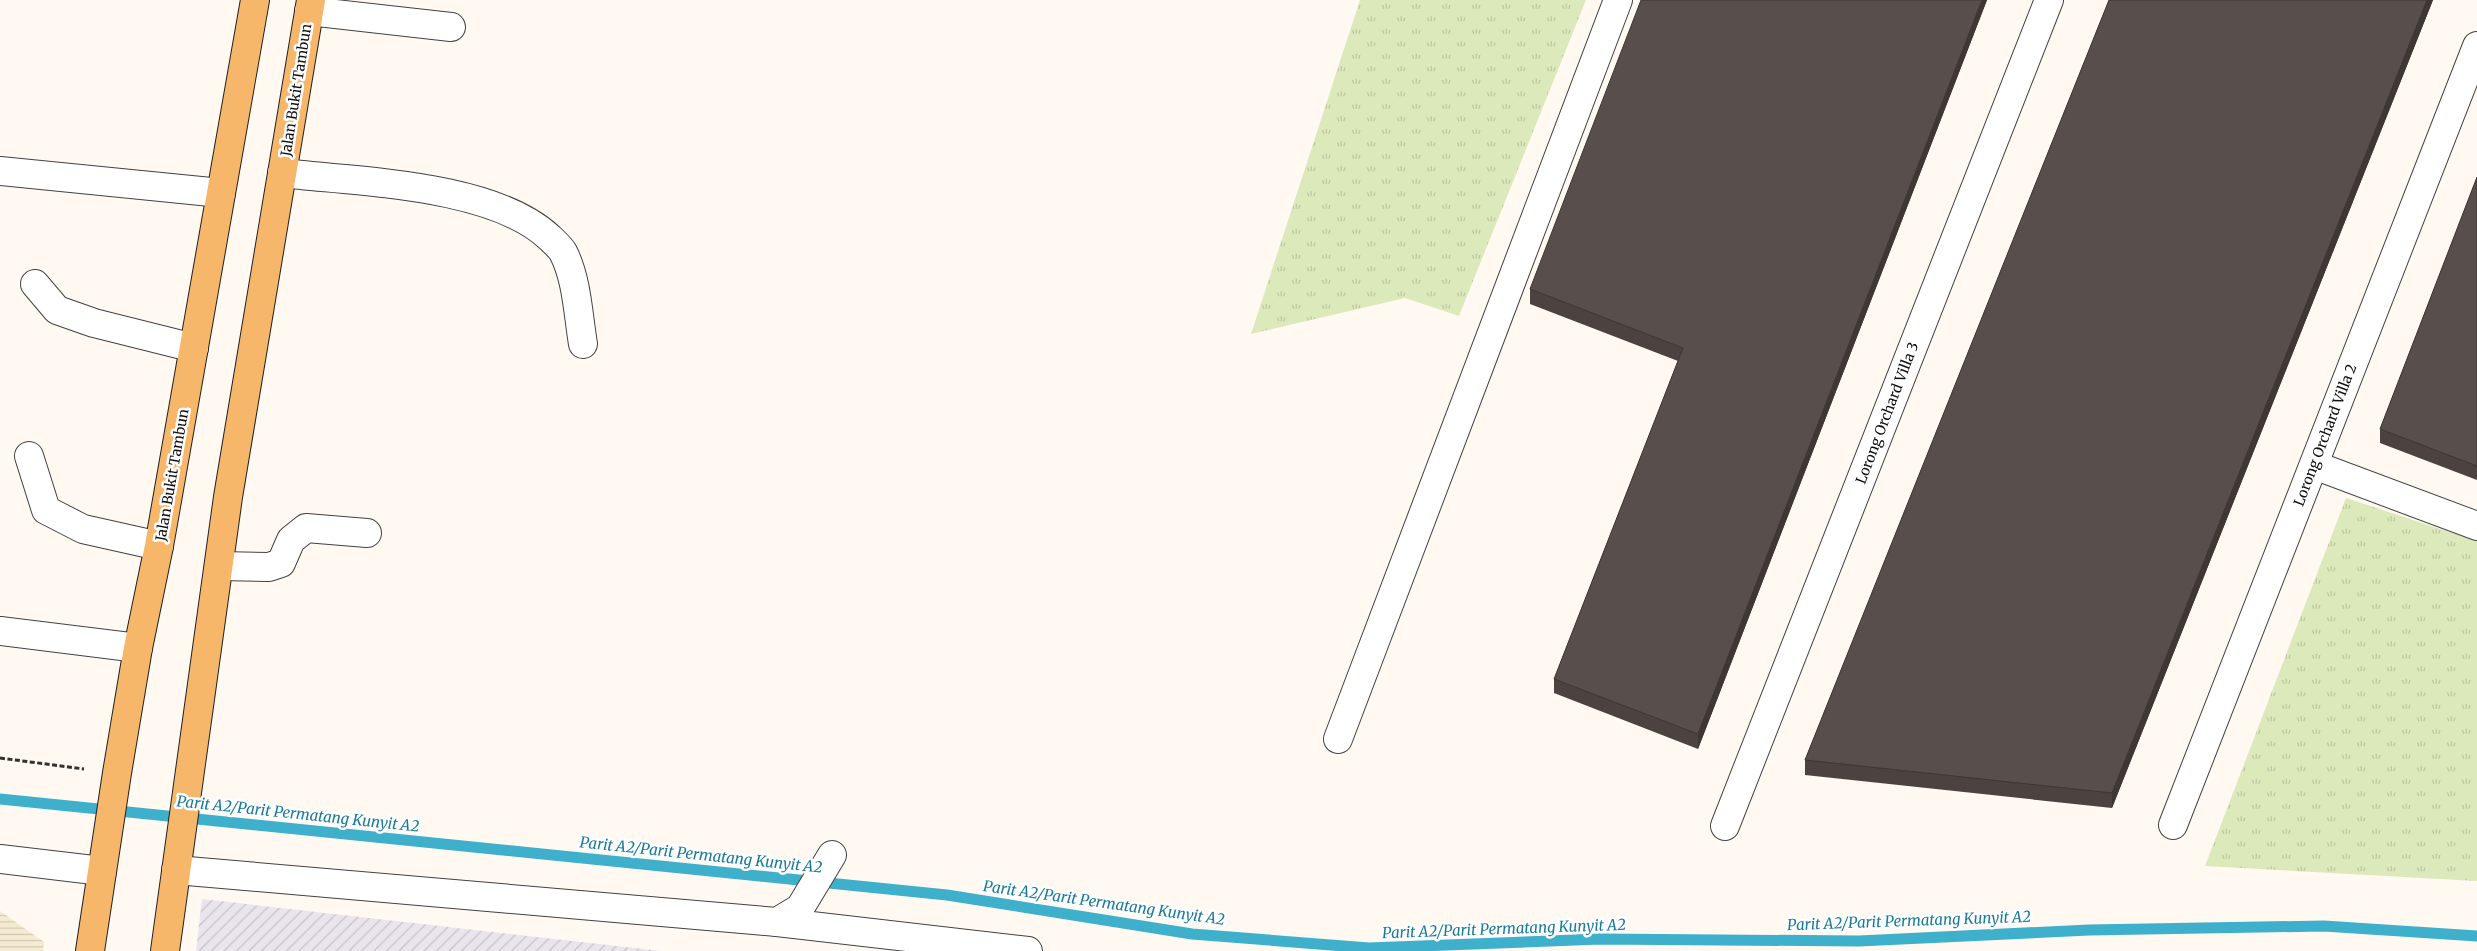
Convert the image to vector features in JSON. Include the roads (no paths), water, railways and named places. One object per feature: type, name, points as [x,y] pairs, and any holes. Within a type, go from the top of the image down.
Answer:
[{"type":"main road","name":"Jalan Bukit Tambun","points":[[90,951],[116,777],[138,648],[159,546],[256,0]]},
{"type":"main road","name":"Jalan Bukit Tambun","points":[[165,951],[219,566],[310,6]]},
{"type":"street","points":[[1338,740],[1618,0]]},
{"type":"street","name":"Lorong Orchard Villa 3","points":[[1725,826],[2049,0]]},
{"type":"street","points":[[310,6],[451,27]]},
{"type":"street","name":"Lorong Orchard Villa 2","points":[[2173,825],[2477,46]]},
{"type":"street","points":[[0,172],[221,193]]},
{"type":"street","points":[[282,174],[429,189],[476,200],[536,225],[563,251],[574,288],[583,344]]},
{"type":"street","points":[[35,284],[57,310],[94,323],[194,348]]},
{"type":"street","points":[[29,456],[46,510],[83,529],[159,546]]},
{"type":"street","points":[[2314,465],[2477,526]]},
{"type":"street","points":[[219,566],[269,567],[282,562],[291,540],[306,528],[367,533]]},
{"type":"street","points":[[0,630],[138,648]]},
{"type":"street","points":[[777,922],[800,908],[832,855]]},
{"type":"street","points":[[0,859],[103,864]]},
{"type":"street","points":[[177,865],[777,922],[1028,951]]},
{"type":"waterway","name":"Parit A2/Parit Permatang Kunyit A2","points":[[0,799],[947,895],[1192,934],[1369,948],[1600,939],[1859,941],[2089,930],[2324,926],[2477,936]]}]
